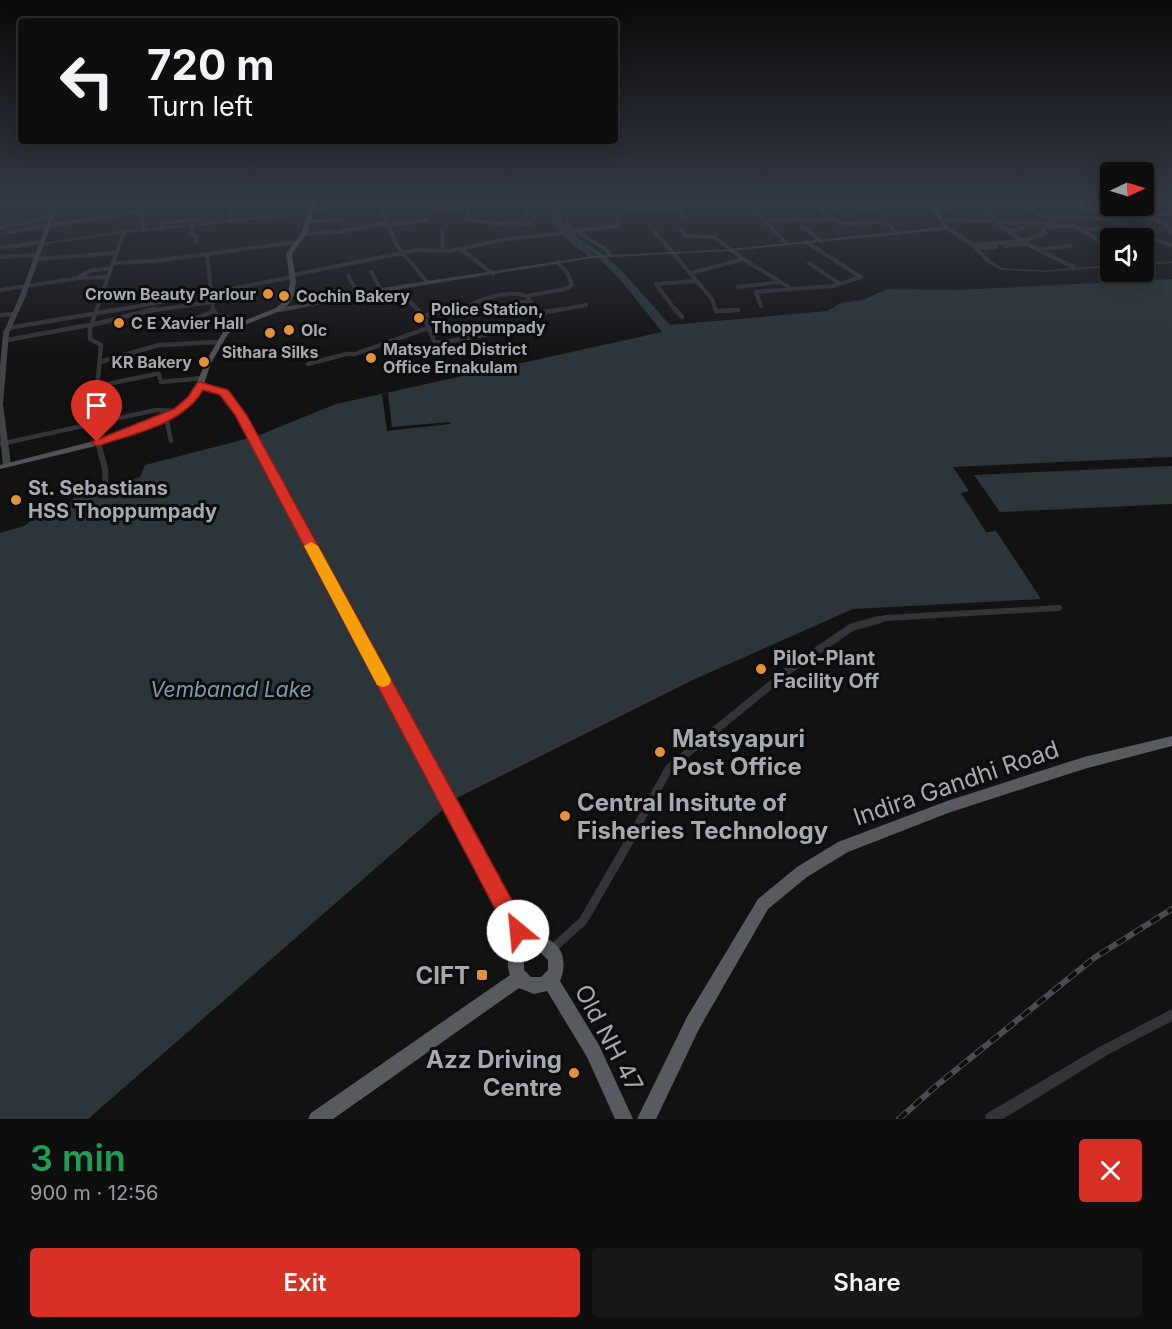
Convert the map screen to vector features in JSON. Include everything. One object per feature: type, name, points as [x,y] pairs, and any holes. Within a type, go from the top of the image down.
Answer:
[{"type":"highway","name":"Indira Gandhi Road","points":[[646,1119],[693,1023],[763,904],[802,873],[843,847],[946,807],[1084,763],[1172,741]]},
{"type":"highway","points":[[539,944],[551,950],[556,968],[550,980],[544,984],[531,986],[520,978],[516,965],[521,952],[526,947],[539,944]]},
{"type":"highway","points":[[317,1119],[520,978]]},
{"type":"highway","name":"Old NH 47","points":[[550,980],[593,1051],[624,1119]]},
{"type":"main road","points":[[38,253],[27,286],[5,333],[2,353],[1,407],[3,466],[55,455],[97,442],[178,411],[192,399],[202,382],[218,342],[225,333],[234,326],[280,310],[381,290],[558,262],[594,257],[665,253]]},
{"type":"main road","points":[[280,310],[290,300],[293,276],[290,253]]},
{"type":"street","points":[[0,257],[112,253]]},
{"type":"street","points":[[106,494],[105,469],[94,424],[101,345],[90,339],[92,324],[116,253]]},
{"type":"street","points":[[77,278],[90,271],[111,266],[213,253]]},
{"type":"street","points":[[5,333],[96,312],[211,294],[396,253]]},
{"type":"street","points":[[403,253],[428,283]]},
{"type":"street","points":[[465,253],[469,258],[486,265],[493,274]]},
{"type":"street","points":[[589,253],[594,257]]},
{"type":"street","points":[[670,253],[691,273],[712,299],[716,311],[738,310]]},
{"type":"street","points":[[735,253],[792,289]]},
{"type":"street","points":[[761,306],[756,292],[840,284],[861,277],[824,253]]},
{"type":"street","points":[[981,253],[994,266],[1007,270],[1046,271],[1100,266]]},
{"type":"street","points":[[1045,253],[1074,267]]},
{"type":"street","points":[[207,254],[213,312],[217,316],[226,316],[234,326]]},
{"type":"street","points":[[691,273],[743,259]]},
{"type":"street","points":[[466,307],[490,308],[566,289],[572,285],[568,274],[558,262]]},
{"type":"street","points":[[1154,263],[1172,262]]},
{"type":"street","points":[[809,263],[840,284]]},
{"type":"street","points":[[371,272],[381,290]]},
{"type":"street","points":[[348,275],[358,294]]},
{"type":"street","points":[[0,290],[77,278],[107,277]]},
{"type":"street","points":[[682,317],[667,301],[656,284],[695,280]]},
{"type":"street","points":[[738,287],[781,282]]},
{"type":"street","points":[[396,288],[423,316],[434,340],[441,343],[541,324],[540,313],[520,293],[484,299],[466,307],[423,316]]},
{"type":"street","points":[[5,333],[92,324],[159,308],[212,302]]},
{"type":"street","points":[[540,313],[586,305]]},
{"type":"street","points":[[186,321],[213,312]]},
{"type":"street","points":[[0,315],[15,314]]},
{"type":"street","points":[[308,364],[346,354],[355,354],[428,328]]},
{"type":"street","points":[[100,362],[130,351],[157,345],[218,342]]},
{"type":"street","points":[[98,386],[159,374],[161,382],[202,382],[224,392],[240,414],[526,947]]},
{"type":"street","points":[[3,443],[156,410],[178,411]]},
{"type":"street","points":[[166,417],[171,441]]},
{"type":"street","points":[[551,950],[583,921],[669,768],[789,670],[838,636],[852,627],[886,618],[1059,608]]},
{"type":"street","points":[[991,1119],[1105,1050],[1172,1015]]},
{"type":"water","name":"Vembanad Lake","points":[[594,253],[601,253],[622,271],[670,325],[828,311],[840,303],[863,300],[887,289],[959,290],[1154,282],[1154,280],[1172,279],[1172,457],[953,467],[969,491],[961,493],[986,532],[996,531],[1041,599],[853,609],[695,679],[455,799],[88,1119],[0,1119],[0,533],[24,526],[34,518],[69,505],[76,495],[140,477],[145,465],[257,436],[336,404],[662,332],[619,278]]},
{"type":"water","points":[[1172,466],[1172,504],[1000,512],[974,475]]},
{"type":"pier","points":[[388,393],[392,427],[450,422],[450,424],[387,431],[382,394]]},
{"type":"railway","points":[[899,1119],[936,1086],[1094,958],[1172,909]]},
{"type":"slow traffic","points":[[311,546],[383,680]]},
{"type":"place","name":"Crown Beauty Parlour","points":[[268,294]]},
{"type":"place","name":"Cochin Bakery","points":[[284,296]]},
{"type":"place","name":"Police Station, Thoppumpady","points":[[419,318]]},
{"type":"place","name":"C E Xavier Hall","points":[[119,323]]},
{"type":"place","name":"Olc","points":[[289,330]]},
{"type":"place","name":"Sithara Silks","points":[[270,333]]},
{"type":"place","name":"Matsyafed District Office Ernakulam","points":[[371,358]]},
{"type":"place","name":"KR Bakery","points":[[204,362]]},
{"type":"place","name":"St. Sebastians HSS Thoppumpady","points":[[16,500]]},
{"type":"place","name":"Pilot-Plant Facility Off","points":[[761,669]]},
{"type":"place","name":"Matsyapuri Post Office","points":[[660,752]]},
{"type":"place","name":"Central Insitute of Fisheries Technology","points":[[565,816]]},
{"type":"place","name":"CIFT","points":[[482,975]]},
{"type":"place","name":"Azz Driving Centre","points":[[574,1073]]},
{"type":"route","points":[[97,442],[152,423],[178,411],[192,399],[200,386],[224,392],[240,414],[518,931]]}]
